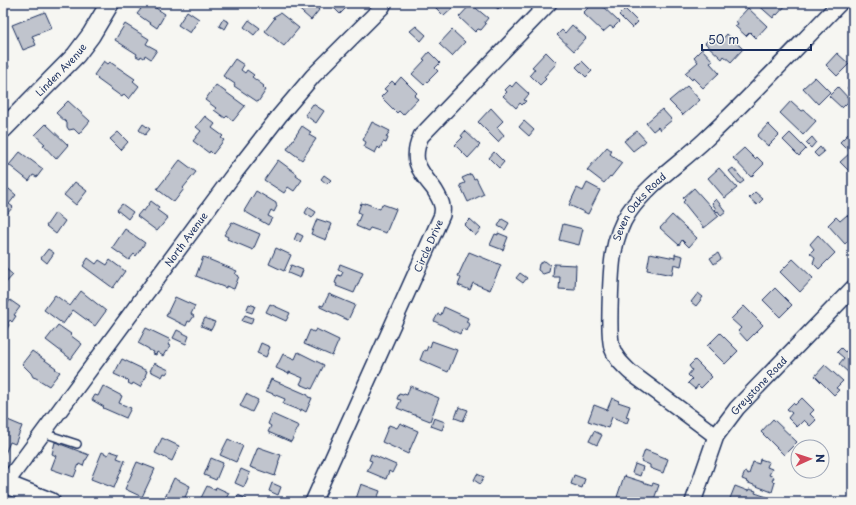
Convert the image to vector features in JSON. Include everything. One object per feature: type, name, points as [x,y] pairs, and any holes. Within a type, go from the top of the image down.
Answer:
[{"type":"street","name":"Linden Avenue","points":[[3,129],[76,55],[110,3]]},
{"type":"street","name":"North Avenue","points":[[4,485],[229,180],[280,115],[313,76],[382,8],[384,3]]},
{"type":"street","name":"Circle Drive","points":[[312,502],[442,215],[442,206],[439,196],[419,169],[416,157],[416,147],[421,136],[549,3]]},
{"type":"street","name":"Seven Oaks Road","points":[[716,436],[630,372],[617,360],[612,347],[610,326],[613,254],[620,230],[628,213],[646,192],[660,177],[705,140],[840,3]]},
{"type":"street","name":"Greystone Road","points":[[693,502],[716,436],[738,408],[853,288]]},
{"type":"street","points":[[4,485],[51,502]]},
{"type":"lane","points":[[43,432],[77,444]]},
{"type":"building","points":[[139,3],[148,3],[165,14],[157,28],[137,14],[141,9],[137,7]]},
{"type":"building","points":[[296,3],[317,3],[320,6],[318,9],[319,10],[311,20],[294,5]]},
{"type":"building","points":[[329,3],[351,3],[340,14]]},
{"type":"building","points":[[437,3],[452,3],[455,6],[444,16],[434,6]]},
{"type":"building","points":[[491,3],[503,3],[498,9]]},
{"type":"building","points":[[593,3],[599,3],[619,22],[613,28],[610,26],[603,32],[583,13]]},
{"type":"building","points":[[756,3],[788,3],[773,18]]},
{"type":"building","points":[[471,4],[488,18],[484,23],[486,24],[481,30],[478,29],[475,32],[459,17]]},
{"type":"building","points":[[748,8],[767,26],[756,38],[750,32],[746,36],[735,26],[738,24],[736,21]]},
{"type":"building","points":[[625,9],[638,22],[632,28],[619,15]]},
{"type":"building","points":[[187,11],[199,19],[190,33],[178,25]]},
{"type":"building","points":[[45,12],[52,28],[32,36],[36,45],[23,50],[12,25]]},
{"type":"building","points":[[280,13],[299,28],[284,46],[265,31],[275,18],[273,17]]},
{"type":"building","points":[[223,19],[229,22],[225,29],[219,26]]},
{"type":"building","points":[[249,20],[260,28],[254,35],[244,27]]},
{"type":"building","points":[[125,24],[149,39],[146,44],[157,50],[151,59],[145,55],[144,58],[141,56],[140,58],[136,56],[137,54],[115,40]]},
{"type":"building","points":[[572,25],[586,38],[574,51],[557,35],[562,30],[565,33]]},
{"type":"building","points":[[416,26],[426,35],[421,41],[410,31]]},
{"type":"building","points":[[452,30],[465,42],[452,56],[439,44]]},
{"type":"building","points":[[727,34],[743,49],[731,62],[724,56],[722,59],[705,43],[713,35],[720,42]]},
{"type":"building","points":[[853,37],[853,44],[849,40]]},
{"type":"building","points":[[702,49],[713,61],[710,63],[719,73],[703,88],[693,78],[692,80],[685,73],[698,62],[694,57]]},
{"type":"building","points":[[429,52],[440,63],[435,68],[438,71],[424,85],[412,74],[425,60],[423,59]]},
{"type":"building","points":[[546,52],[557,63],[544,77],[546,79],[540,85],[530,75],[535,69],[532,67]]},
{"type":"building","points":[[837,53],[849,64],[837,76],[826,65]]},
{"type":"building","points":[[235,59],[244,65],[241,70],[245,73],[247,70],[254,75],[252,77],[264,86],[263,87],[266,90],[258,102],[234,86],[235,84],[223,76]]},
{"type":"building","points":[[104,61],[108,64],[110,62],[135,79],[133,81],[139,86],[129,99],[124,94],[122,97],[97,79],[98,78],[94,75]]},
{"type":"building","points":[[582,61],[592,71],[586,77],[576,67]]},
{"type":"building","points":[[3,62],[9,66],[3,75]]},
{"type":"building","points":[[401,77],[417,93],[414,96],[418,99],[403,115],[399,111],[397,113],[381,97],[387,91],[384,89],[392,81],[395,84]]},
{"type":"building","points":[[815,77],[830,92],[818,104],[803,88]]},
{"type":"building","points":[[516,82],[529,94],[524,100],[526,101],[522,105],[520,103],[516,108],[503,96],[507,92],[505,90],[510,85],[512,87]]},
{"type":"building","points":[[853,82],[853,90],[851,92],[847,88]]},
{"type":"building","points":[[216,85],[245,106],[233,121],[227,116],[225,118],[214,110],[216,108],[205,100]]},
{"type":"building","points":[[687,86],[700,100],[683,115],[669,101]]},
{"type":"building","points":[[838,87],[850,100],[842,108],[829,96]]},
{"type":"building","points":[[68,101],[90,121],[79,134],[74,129],[69,130],[67,123],[56,113]]},
{"type":"building","points":[[791,101],[816,121],[803,135],[780,113]]},
{"type":"building","points":[[313,104],[324,111],[316,123],[305,115]]},
{"type":"building","points":[[491,108],[503,121],[497,127],[504,135],[498,142],[478,122]]},
{"type":"building","points":[[662,109],[672,120],[660,130],[658,127],[653,131],[646,123]]},
{"type":"building","points":[[205,116],[215,124],[212,128],[223,136],[221,138],[224,140],[213,154],[210,151],[209,153],[193,141],[201,131],[196,127]]},
{"type":"building","points":[[524,121],[534,130],[529,136],[519,127]]},
{"type":"building","points":[[372,122],[390,131],[386,137],[388,138],[386,143],[383,142],[380,149],[378,147],[375,153],[364,147],[366,142],[363,140]]},
{"type":"building","points":[[46,124],[68,145],[56,159],[43,145],[45,144],[35,135]]},
{"type":"building","points":[[143,124],[150,129],[145,135],[139,130]]},
{"type":"building","points":[[768,124],[779,135],[768,146],[757,136]]},
{"type":"building","points":[[302,126],[311,132],[309,135],[316,139],[302,160],[287,149]]},
{"type":"building","points":[[465,131],[480,145],[468,158],[455,145],[463,137],[461,136]]},
{"type":"building","points":[[637,131],[646,141],[633,151],[624,141]]},
{"type":"building","points":[[118,132],[128,142],[121,150],[110,139]]},
{"type":"building","points":[[790,133],[806,149],[799,156],[783,140]]},
{"type":"building","points":[[848,134],[853,139],[853,144],[848,150],[840,142]]},
{"type":"building","points":[[812,137],[816,142],[811,148],[806,143]]},
{"type":"building","points":[[607,147],[612,151],[610,154],[622,163],[604,183],[587,170]]},
{"type":"building","points":[[820,147],[824,152],[818,157],[814,153]]},
{"type":"building","points":[[744,148],[755,159],[757,157],[764,164],[751,177],[733,158]]},
{"type":"building","points":[[20,152],[43,169],[37,177],[33,175],[29,181],[9,165]]},
{"type":"building","points":[[494,152],[504,162],[499,168],[489,158]]},
{"type":"building","points":[[850,153],[853,157],[853,169],[850,172],[840,162]]},
{"type":"building","points":[[180,160],[196,172],[174,202],[157,189]]},
{"type":"building","points":[[278,160],[297,174],[296,176],[302,180],[294,191],[288,187],[284,193],[264,180]]},
{"type":"building","points":[[719,168],[737,188],[725,198],[708,178]]},
{"type":"building","points":[[733,168],[744,181],[740,184],[729,171]]},
{"type":"building","points":[[471,174],[474,179],[476,178],[484,194],[468,202],[460,185],[465,183],[462,178]]},
{"type":"building","points":[[324,175],[331,180],[327,184],[321,179]]},
{"type":"building","points":[[75,182],[87,191],[76,205],[64,195]]},
{"type":"building","points":[[587,183],[600,190],[588,214],[569,205],[577,188],[583,191]]},
{"type":"building","points":[[3,184],[16,195],[9,204],[13,207],[6,215],[3,213]]},
{"type":"building","points":[[694,188],[719,216],[704,228],[683,202],[685,200],[683,198]]},
{"type":"building","points":[[256,191],[276,203],[277,206],[274,212],[271,210],[268,216],[272,218],[268,225],[244,211]]},
{"type":"building","points":[[755,192],[763,199],[757,205],[749,198]]},
{"type":"building","points":[[716,199],[726,212],[721,216],[718,211],[717,212],[715,210],[716,209],[712,203]]},
{"type":"building","points":[[151,201],[159,207],[157,210],[168,218],[157,231],[137,216],[142,210],[144,211]]},
{"type":"building","points":[[361,203],[365,203],[380,209],[382,204],[396,209],[386,233],[370,228],[368,231],[356,226],[361,214],[358,212]]},
{"type":"building","points":[[122,204],[133,212],[128,219],[117,210]]},
{"type":"building","points":[[308,207],[316,212],[312,218],[305,213]]},
{"type":"building","points":[[55,213],[65,221],[56,234],[46,226]]},
{"type":"building","points":[[672,215],[697,238],[689,247],[682,240],[679,245],[660,228]]},
{"type":"building","points":[[847,215],[853,221],[853,240],[851,238],[845,244],[828,225],[836,217],[840,221]]},
{"type":"building","points":[[317,219],[332,224],[326,240],[311,234]]},
{"type":"building","points":[[470,219],[481,229],[475,236],[464,225]]},
{"type":"building","points":[[502,219],[509,223],[505,230],[498,226]]},
{"type":"building","points":[[232,222],[260,234],[253,250],[227,239],[228,237],[224,235]]},
{"type":"building","points":[[563,224],[583,229],[579,245],[559,240]]},
{"type":"building","points":[[125,229],[145,243],[136,256],[134,254],[129,260],[112,248]]},
{"type":"building","points":[[297,233],[303,236],[300,242],[294,240]]},
{"type":"building","points":[[498,233],[508,237],[503,250],[490,245],[495,234],[498,235]]},
{"type":"building","points":[[818,235],[835,253],[819,269],[813,263],[815,257],[810,253],[814,249],[810,244]]},
{"type":"building","points":[[276,248],[291,255],[284,271],[269,264]]},
{"type":"building","points":[[48,249],[54,253],[47,263],[41,258]]},
{"type":"building","points":[[469,252],[501,265],[490,290],[473,283],[470,290],[458,285],[461,278],[458,276]]},
{"type":"building","points":[[650,253],[675,258],[675,254],[683,256],[681,266],[674,264],[672,275],[647,270]]},
{"type":"building","points":[[718,253],[721,259],[714,264],[710,258]]},
{"type":"building","points":[[203,257],[237,271],[235,274],[239,276],[234,289],[226,286],[226,288],[196,276]]},
{"type":"building","points":[[88,258],[96,264],[99,260],[107,265],[110,260],[125,271],[113,288],[83,266]]},
{"type":"building","points":[[793,259],[813,278],[800,292],[780,272]]},
{"type":"building","points":[[545,261],[550,265],[549,272],[543,274],[538,270],[539,264]]},
{"type":"building","points":[[340,264],[363,273],[354,293],[336,286],[337,284],[335,283],[338,275],[341,276],[343,272],[338,270]]},
{"type":"building","points":[[554,264],[576,265],[575,290],[559,289],[560,277],[553,277]]},
{"type":"building","points":[[291,265],[303,270],[300,278],[288,273]]},
{"type":"building","points":[[3,266],[13,275],[3,286]]},
{"type":"building","points":[[520,273],[527,278],[523,283],[516,278]]},
{"type":"building","points":[[775,288],[792,305],[780,317],[763,300]]},
{"type":"building","points":[[81,291],[106,311],[95,326],[73,310],[63,324],[44,310],[55,295],[70,306]]},
{"type":"building","points":[[698,293],[703,297],[696,306],[691,302]]},
{"type":"building","points":[[329,294],[355,305],[348,320],[320,307],[320,305],[323,306]]},
{"type":"building","points":[[175,297],[195,306],[191,314],[194,316],[190,322],[188,321],[186,326],[166,316]]},
{"type":"building","points":[[10,300],[20,307],[14,315],[16,316],[12,322],[10,320],[8,323],[9,325],[6,331],[3,329],[3,311]]},
{"type":"building","points":[[249,304],[255,306],[252,313],[246,311]]},
{"type":"building","points":[[270,304],[290,313],[286,321],[266,312]]},
{"type":"building","points":[[744,306],[763,325],[747,341],[738,331],[741,328],[731,319]]},
{"type":"building","points":[[444,307],[468,318],[466,322],[470,324],[467,331],[462,329],[460,334],[434,321],[438,314],[441,315]]},
{"type":"building","points":[[245,315],[253,318],[251,324],[242,321]]},
{"type":"building","points":[[205,318],[215,322],[211,330],[201,326]]},
{"type":"building","points":[[58,325],[82,344],[71,359],[46,340]]},
{"type":"building","points":[[146,328],[171,340],[168,345],[170,346],[167,352],[166,351],[163,356],[157,352],[156,355],[153,354],[154,352],[138,343]]},
{"type":"building","points":[[316,329],[339,340],[332,356],[304,344],[310,330],[314,332]]},
{"type":"building","points":[[177,330],[189,336],[186,344],[173,338]]},
{"type":"building","points":[[720,333],[738,351],[725,364],[707,346]]},
{"type":"building","points":[[432,341],[457,350],[448,372],[420,360],[424,350],[426,351],[428,346],[430,347]]},
{"type":"building","points":[[261,343],[270,347],[266,357],[257,353]]},
{"type":"building","points":[[852,345],[853,371],[850,374],[839,364],[844,358],[837,352],[841,348],[845,352]]},
{"type":"building","points":[[32,351],[60,372],[49,386],[33,377],[22,364]]},
{"type":"building","points":[[298,352],[324,365],[312,389],[300,384],[303,378],[276,368],[283,354],[295,359]]},
{"type":"building","points":[[122,359],[147,371],[146,377],[140,387],[133,383],[132,385],[128,383],[129,382],[127,380],[114,374]]},
{"type":"building","points":[[695,360],[712,377],[701,388],[698,385],[695,389],[688,383],[692,379],[688,375],[692,370],[689,366]]},
{"type":"building","points":[[154,363],[169,370],[166,374],[164,373],[162,377],[150,371]]},
{"type":"building","points":[[825,365],[843,381],[836,388],[839,390],[834,395],[815,376]]},
{"type":"building","points":[[271,379],[312,398],[306,412],[283,404],[285,399],[266,391]]},
{"type":"building","points":[[103,386],[122,396],[119,403],[131,408],[126,418],[103,408],[104,407],[92,400],[95,395],[98,396]]},
{"type":"building","points":[[410,386],[439,398],[430,421],[397,408],[401,400],[397,399],[399,394],[407,395]]},
{"type":"building","points":[[246,394],[258,400],[252,412],[240,406]]},
{"type":"building","points":[[612,398],[619,401],[618,402],[630,406],[626,417],[629,418],[627,423],[612,417],[608,428],[588,421],[594,405],[607,410]]},
{"type":"building","points":[[802,398],[814,410],[810,414],[816,420],[810,426],[804,420],[797,427],[788,418],[792,413],[787,409],[793,403],[795,405]]},
{"type":"building","points":[[459,407],[468,410],[463,421],[455,418]]},
{"type":"building","points":[[272,414],[299,426],[291,442],[268,432],[271,426],[268,424]]},
{"type":"building","points":[[3,418],[22,426],[15,444],[10,442],[4,456],[3,456]]},
{"type":"building","points":[[434,418],[445,422],[442,430],[431,426]]},
{"type":"building","points":[[773,419],[794,439],[790,439],[790,449],[784,455],[761,432]]},
{"type":"building","points":[[400,423],[418,431],[408,454],[382,442],[389,425],[397,428]]},
{"type":"building","points":[[594,431],[602,435],[597,445],[589,441]]},
{"type":"building","points":[[162,438],[179,446],[172,461],[155,453]]},
{"type":"building","points":[[228,439],[243,446],[236,462],[220,455]]},
{"type":"building","points":[[55,442],[89,455],[83,466],[79,464],[74,477],[51,469],[56,456],[52,454]]},
{"type":"building","points":[[258,447],[281,455],[275,476],[250,467]]},
{"type":"building","points":[[645,450],[668,459],[663,473],[650,468],[650,465],[641,461]]},
{"type":"building","points":[[110,451],[119,454],[117,458],[125,461],[114,488],[91,479],[102,452],[108,455]]},
{"type":"building","points":[[371,454],[396,465],[392,473],[389,471],[386,479],[367,471],[372,461],[369,460]]},
{"type":"building","points":[[211,458],[223,463],[216,480],[204,475]]},
{"type":"building","points":[[760,459],[769,462],[767,467],[772,469],[769,475],[774,477],[772,481],[775,482],[772,492],[742,479],[745,472],[749,474],[753,462],[759,464]]},
{"type":"building","points":[[137,462],[155,469],[142,497],[125,489]]},
{"type":"building","points":[[635,464],[643,467],[640,476],[632,473]]},
{"type":"building","points":[[241,469],[250,473],[244,487],[235,483]]},
{"type":"building","points":[[477,474],[484,477],[480,484],[474,480]]},
{"type":"building","points":[[574,475],[585,479],[582,488],[571,484]]},
{"type":"building","points":[[624,476],[652,485],[653,483],[659,485],[653,502],[630,502],[617,497]]},
{"type":"building","points":[[174,478],[190,486],[183,502],[163,502]]},
{"type":"building","points":[[272,483],[281,487],[278,495],[269,491]]},
{"type":"building","points":[[361,484],[380,491],[376,502],[355,502]]},
{"type":"building","points":[[207,486],[215,490],[216,487],[229,493],[224,502],[199,502]]},
{"type":"building","points":[[735,486],[748,491],[749,489],[756,491],[755,493],[767,497],[765,502],[729,501]]},
{"type":"building","points":[[238,495],[247,499],[245,502],[235,502]]}]
